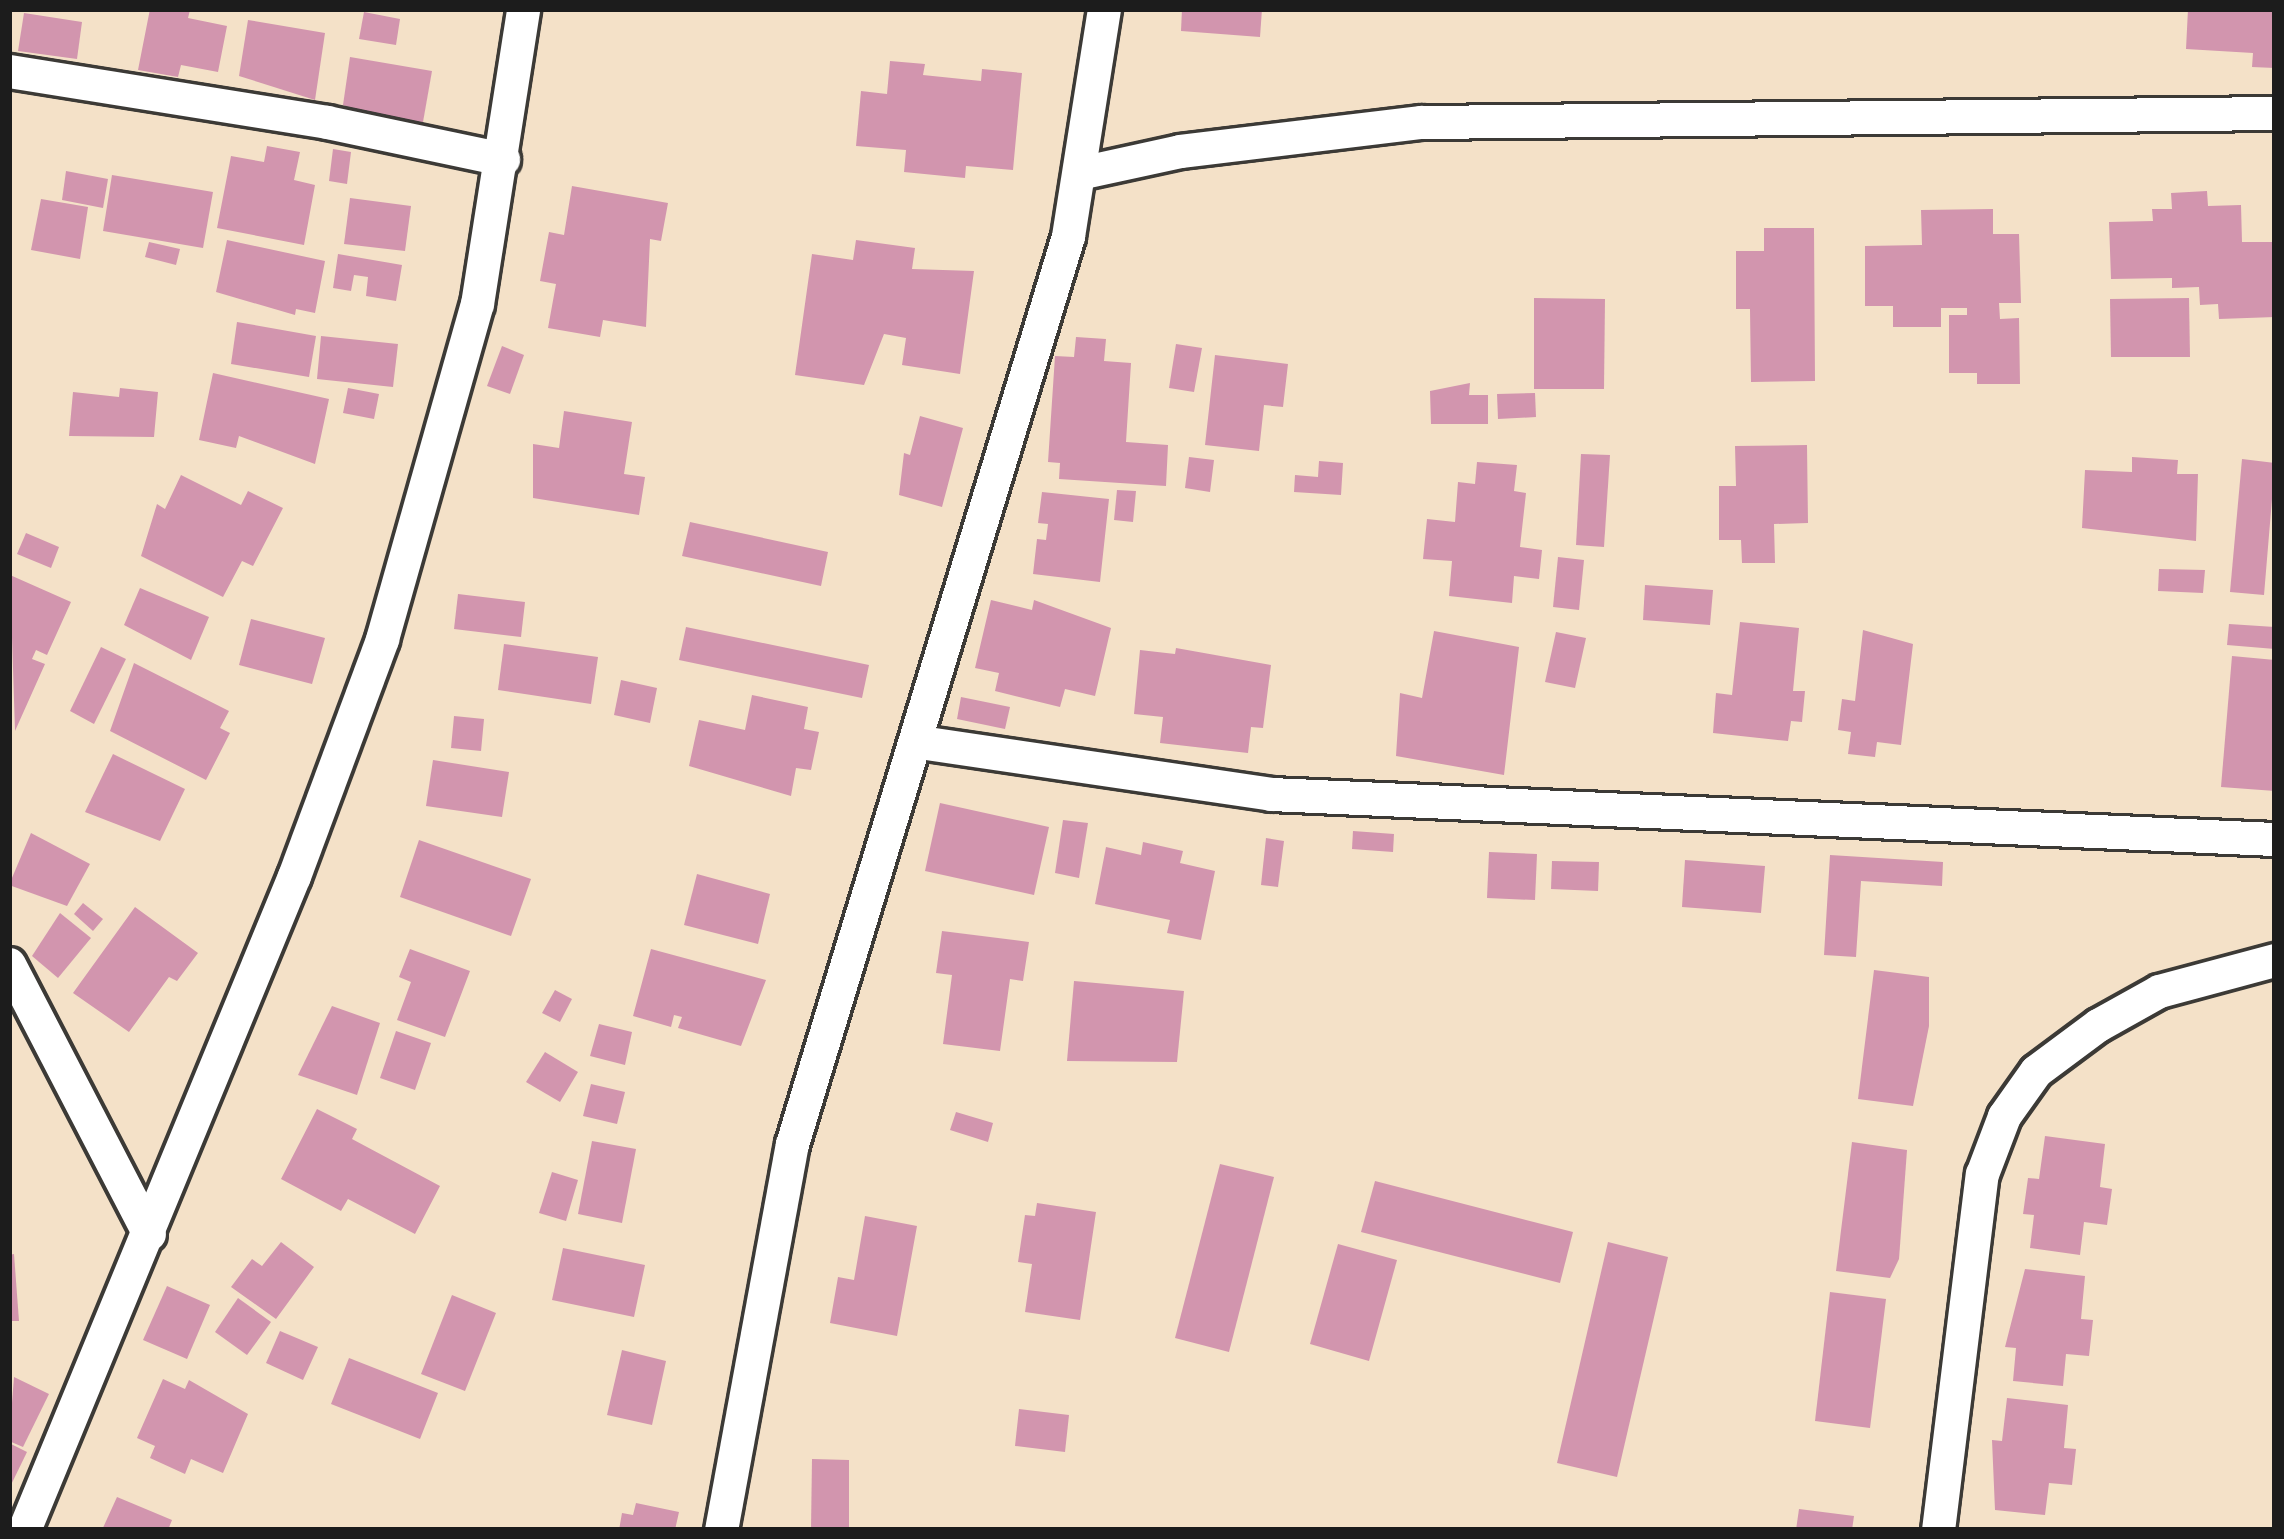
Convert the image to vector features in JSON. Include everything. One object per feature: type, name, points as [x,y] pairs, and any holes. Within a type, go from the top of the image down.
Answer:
[{"type":"street","points":[[24,1530],[149,1234],[382,639],[454,405],[503,160],[523,9]]},
{"type":"street","points":[[722,1530],[792,1144],[920,742],[1084,172],[1104,9]]},
{"type":"street","points":[[9,71],[327,122],[503,160]]},
{"type":"street","points":[[1084,172],[1180,151],[1421,122],[2275,113]]},
{"type":"street","points":[[920,742],[1271,794],[2275,839]]},
{"type":"street","points":[[1938,1530],[1982,1174],[2004,1116],[2036,1071],[2098,1025],[2159,991],[2275,960]]},
{"type":"street","points":[[9,964],[149,1234]]},
{"type":"building","points":[[150,9],[190,10],[188,18],[227,26],[218,72],[181,65],[178,77],[138,70]]},
{"type":"building","points":[[1182,9],[1262,9],[1260,37],[1181,31]]},
{"type":"building","points":[[2188,9],[2275,9],[2275,68],[2252,67],[2253,53],[2186,49]]},
{"type":"building","points":[[364,12],[400,19],[396,45],[359,39]]},
{"type":"building","points":[[24,13],[82,22],[77,59],[18,51]]},
{"type":"building","points":[[248,20],[325,33],[315,100],[239,76]]},
{"type":"building","points":[[350,57],[432,71],[423,122],[383,120],[343,105]]},
{"type":"building","points":[[890,61],[925,64],[923,75],[981,81],[982,69],[1022,73],[1013,170],[966,166],[965,178],[904,172],[906,150],[856,146],[861,91],[887,94]]},
{"type":"building","points":[[267,146],[300,152],[294,180],[315,185],[304,245],[217,228],[231,156],[264,162]]},
{"type":"building","points":[[333,149],[351,152],[347,184],[329,181]]},
{"type":"building","points":[[66,171],[108,179],[103,208],[62,200]]},
{"type":"building","points":[[112,175],[213,192],[203,248],[103,231]]},
{"type":"building","points":[[572,186],[668,203],[661,241],[650,239],[646,327],[603,320],[600,337],[548,328],[556,284],[540,281],[549,232],[564,235]]},
{"type":"building","points":[[2207,191],[2208,206],[2241,205],[2242,242],[2275,242],[2275,317],[2219,319],[2218,304],[2200,305],[2199,287],[2172,288],[2172,278],[2111,279],[2109,222],[2153,221],[2152,209],[2172,209],[2171,193]]},
{"type":"building","points":[[350,198],[411,206],[405,251],[344,244]]},
{"type":"building","points":[[41,199],[88,207],[80,259],[31,250]]},
{"type":"building","points":[[1993,209],[1993,234],[2019,234],[2021,303],[1999,303],[2000,319],[2019,318],[2020,384],[1977,384],[1977,373],[1949,373],[1949,315],[1967,315],[1967,308],[1941,308],[1941,327],[1893,327],[1893,306],[1865,306],[1865,246],[1922,245],[1921,210]]},
{"type":"building","points":[[1764,228],[1814,228],[1815,381],[1751,382],[1750,309],[1736,309],[1736,251],[1764,251]]},
{"type":"building","points":[[227,240],[325,261],[315,313],[296,309],[295,315],[216,292]]},
{"type":"building","points":[[856,240],[915,248],[912,269],[974,271],[960,374],[902,365],[906,338],[884,334],[864,385],[795,375],[812,254],[853,260]]},
{"type":"building","points":[[149,242],[180,249],[176,265],[145,257]]},
{"type":"building","points":[[338,254],[402,265],[396,301],[366,296],[368,277],[354,275],[351,291],[333,288]]},
{"type":"building","points":[[1534,298],[1605,299],[1604,389],[1534,389]]},
{"type":"building","points":[[2189,298],[2190,357],[2111,357],[2110,299]]},
{"type":"building","points":[[237,322],[316,336],[309,377],[231,364]]},
{"type":"building","points":[[321,336],[398,344],[393,387],[317,379]]},
{"type":"building","points":[[1076,337],[1106,339],[1104,361],[1131,363],[1126,442],[1168,445],[1166,486],[1059,479],[1060,463],[1048,462],[1055,356],[1074,357]]},
{"type":"building","points":[[1176,344],[1202,348],[1194,392],[1169,388]]},
{"type":"building","points":[[502,346],[524,355],[510,394],[487,386]]},
{"type":"building","points":[[1215,355],[1288,364],[1283,407],[1264,405],[1259,451],[1205,445]]},
{"type":"building","points":[[213,373],[329,399],[315,464],[239,436],[236,448],[199,440]]},
{"type":"building","points":[[1470,383],[1469,395],[1488,395],[1488,424],[1431,424],[1430,391]]},
{"type":"building","points":[[120,388],[158,392],[154,437],[69,436],[73,392],[119,397]]},
{"type":"building","points":[[348,388],[379,394],[374,419],[343,413]]},
{"type":"building","points":[[1535,393],[1536,417],[1498,419],[1497,394]]},
{"type":"building","points":[[564,411],[632,422],[624,474],[645,477],[639,515],[533,498],[533,444],[559,448]]},
{"type":"building","points":[[920,416],[963,428],[942,507],[899,495],[904,453],[910,455]]},
{"type":"building","points":[[1807,445],[1808,523],[1774,524],[1775,563],[1742,563],[1741,540],[1719,540],[1719,486],[1736,486],[1735,446]]},
{"type":"building","points":[[1581,454],[1610,455],[1604,547],[1576,545]]},
{"type":"building","points":[[1189,457],[1214,460],[1210,492],[1185,488]]},
{"type":"building","points":[[2132,457],[2178,460],[2177,474],[2198,474],[2196,541],[2082,528],[2085,470],[2132,472]]},
{"type":"building","points":[[2242,459],[2275,463],[2264,595],[2230,592]]},
{"type":"building","points":[[1319,461],[1343,463],[1341,495],[1294,492],[1295,475],[1318,477]]},
{"type":"building","points":[[1477,462],[1517,465],[1514,491],[1526,493],[1520,547],[1542,550],[1539,579],[1514,576],[1512,603],[1449,596],[1452,561],[1423,559],[1427,519],[1455,522],[1458,482],[1475,484]]},
{"type":"building","points":[[181,475],[241,505],[248,491],[283,508],[253,566],[242,561],[223,597],[141,556],[157,504],[165,509]]},
{"type":"building","points":[[1117,490],[1136,491],[1133,522],[1114,520]]},
{"type":"building","points":[[1042,492],[1109,499],[1100,582],[1033,574],[1037,539],[1046,540],[1048,524],[1038,523]]},
{"type":"building","points":[[690,522],[828,552],[821,586],[682,556]]},
{"type":"building","points":[[26,533],[59,547],[51,568],[17,554]]},
{"type":"building","points":[[1558,557],[1584,560],[1579,610],[1553,607]]},
{"type":"building","points":[[2159,569],[2205,570],[2203,593],[2158,591]]},
{"type":"building","points":[[10,575],[71,602],[47,655],[36,650],[32,659],[45,664],[15,731]]},
{"type":"building","points":[[1645,585],[1713,590],[1710,625],[1643,620]]},
{"type":"building","points":[[140,588],[209,617],[191,660],[124,625]]},
{"type":"building","points":[[458,594],[525,602],[521,637],[454,629]]},
{"type":"building","points":[[991,600],[1032,610],[1034,600],[1111,628],[1095,696],[1065,689],[1060,707],[995,691],[999,673],[975,668]]},
{"type":"building","points":[[251,619],[325,638],[312,684],[239,665]]},
{"type":"building","points":[[1740,622],[1799,628],[1793,691],[1805,691],[1802,722],[1791,721],[1788,741],[1713,733],[1716,693],[1732,695]]},
{"type":"building","points":[[2229,624],[2275,627],[2275,649],[2227,645]]},
{"type":"building","points":[[686,627],[869,665],[862,698],[679,660]]},
{"type":"building","points":[[1863,630],[1913,644],[1901,745],[1877,742],[1875,757],[1848,754],[1851,732],[1838,730],[1842,699],[1855,701]]},
{"type":"building","points":[[1434,631],[1519,647],[1504,775],[1396,756],[1400,693],[1422,698]]},
{"type":"building","points":[[1556,632],[1586,638],[1575,688],[1545,682]]},
{"type":"building","points":[[504,644],[598,657],[591,704],[498,690]]},
{"type":"building","points":[[101,647],[126,659],[94,724],[70,711]]},
{"type":"building","points":[[1176,648],[1271,665],[1263,728],[1251,727],[1248,753],[1160,743],[1163,717],[1134,714],[1140,650],[1175,654]]},
{"type":"building","points":[[2232,656],[2275,660],[2275,791],[2221,787]]},
{"type":"building","points":[[134,663],[229,711],[220,728],[230,733],[206,780],[110,731]]},
{"type":"building","points":[[621,680],[657,688],[650,723],[614,715]]},
{"type":"building","points":[[752,695],[808,707],[804,729],[819,732],[811,770],[796,768],[791,796],[689,766],[699,720],[745,730]]},
{"type":"building","points":[[961,697],[1010,707],[1005,729],[957,719]]},
{"type":"building","points":[[454,716],[484,719],[481,751],[451,748]]},
{"type":"building","points":[[113,754],[185,789],[160,841],[85,812]]},
{"type":"building","points":[[433,760],[509,772],[502,817],[426,806]]},
{"type":"building","points":[[940,803],[1049,827],[1034,895],[925,871]]},
{"type":"building","points":[[1063,820],[1088,823],[1079,878],[1055,873]]},
{"type":"building","points":[[1353,831],[1394,834],[1393,852],[1352,849]]},
{"type":"building","points":[[31,833],[90,864],[67,906],[9,885]]},
{"type":"building","points":[[1266,838],[1284,841],[1278,887],[1261,885]]},
{"type":"building","points":[[419,840],[531,879],[511,936],[400,897]]},
{"type":"building","points":[[1143,842],[1183,851],[1180,863],[1215,871],[1201,940],[1167,933],[1170,920],[1095,904],[1106,847],[1141,855]]},
{"type":"building","points":[[1489,852],[1537,854],[1535,900],[1487,898]]},
{"type":"building","points":[[1830,855],[1943,862],[1942,886],[1861,881],[1856,957],[1824,955]]},
{"type":"building","points":[[1685,860],[1765,866],[1761,913],[1682,907]]},
{"type":"building","points":[[1552,861],[1599,862],[1598,891],[1551,889]]},
{"type":"building","points":[[697,874],[770,894],[758,944],[684,925]]},
{"type":"building","points":[[83,903],[103,919],[93,931],[74,914]]},
{"type":"building","points":[[135,907],[198,953],[177,981],[169,977],[129,1032],[73,993]]},
{"type":"building","points":[[60,913],[91,938],[58,978],[32,956]]},
{"type":"building","points":[[942,931],[1029,942],[1023,981],[1010,979],[1000,1051],[943,1044],[952,975],[936,973]]},
{"type":"building","points":[[410,949],[470,971],[445,1037],[397,1020],[411,982],[399,977]]},
{"type":"building","points":[[651,949],[766,980],[741,1046],[678,1028],[682,1017],[674,1015],[671,1027],[633,1016]]},
{"type":"building","points":[[1874,970],[1929,977],[1929,1026],[1913,1106],[1858,1099]]},
{"type":"building","points":[[1074,981],[1184,991],[1177,1062],[1067,1061]]},
{"type":"building","points":[[555,990],[572,999],[560,1022],[542,1013]]},
{"type":"building","points":[[332,1006],[380,1023],[357,1095],[298,1075]]},
{"type":"building","points":[[599,1024],[632,1032],[625,1065],[590,1056]]},
{"type":"building","points":[[396,1031],[431,1043],[415,1090],[380,1078]]},
{"type":"building","points":[[545,1052],[578,1072],[560,1102],[526,1082]]},
{"type":"building","points":[[591,1084],[625,1092],[617,1124],[583,1116]]},
{"type":"building","points":[[317,1109],[357,1129],[352,1139],[440,1186],[415,1234],[348,1199],[341,1211],[281,1179]]},
{"type":"building","points":[[956,1112],[993,1123],[988,1142],[950,1130]]},
{"type":"building","points":[[2045,1136],[2105,1144],[2100,1187],[2112,1189],[2107,1225],[2084,1222],[2080,1255],[2030,1248],[2034,1215],[2023,1214],[2028,1178],[2039,1179]]},
{"type":"building","points":[[592,1141],[636,1149],[622,1223],[578,1214]]},
{"type":"building","points":[[1852,1142],[1907,1150],[1899,1259],[1890,1278],[1836,1271]]},
{"type":"building","points":[[1220,1164],[1274,1177],[1229,1352],[1175,1338]]},
{"type":"building","points":[[552,1172],[578,1180],[566,1221],[539,1213]]},
{"type":"building","points":[[1375,1181],[1573,1232],[1560,1283],[1361,1232]]},
{"type":"building","points":[[1037,1203],[1096,1212],[1080,1320],[1025,1312],[1032,1264],[1018,1262],[1025,1215],[1035,1216]]},
{"type":"building","points":[[865,1216],[917,1226],[897,1336],[830,1323],[838,1277],[854,1280]]},
{"type":"building","points":[[281,1242],[314,1267],[276,1319],[231,1287],[252,1259],[262,1266]]},
{"type":"building","points":[[1608,1242],[1668,1257],[1617,1477],[1557,1463]]},
{"type":"building","points":[[1338,1244],[1397,1260],[1369,1361],[1310,1344]]},
{"type":"building","points":[[563,1248],[645,1265],[634,1317],[552,1300]]},
{"type":"building","points":[[14,1254],[19,1321],[9,1321],[9,1255]]},
{"type":"building","points":[[2025,1269],[2085,1276],[2081,1319],[2093,1320],[2089,1356],[2066,1354],[2063,1386],[2013,1381],[2016,1348],[2005,1347]]},
{"type":"building","points":[[167,1286],[210,1305],[187,1359],[143,1340]]},
{"type":"building","points":[[1830,1292],[1886,1299],[1870,1428],[1815,1421]]},
{"type":"building","points":[[452,1295],[496,1313],[465,1391],[421,1374]]},
{"type":"building","points":[[238,1298],[271,1322],[247,1355],[215,1332]]},
{"type":"building","points":[[280,1331],[318,1347],[303,1380],[266,1363]]},
{"type":"building","points":[[622,1350],[666,1361],[652,1425],[607,1415]]},
{"type":"building","points":[[349,1358],[438,1393],[420,1439],[331,1404]]},
{"type":"building","points":[[14,1377],[49,1394],[23,1447],[9,1441]]},
{"type":"building","points":[[163,1379],[185,1389],[189,1380],[248,1414],[223,1473],[191,1459],[185,1474],[150,1458],[155,1446],[137,1438]]},
{"type":"building","points":[[2007,1398],[2068,1405],[2064,1448],[2076,1449],[2072,1485],[2049,1483],[2045,1515],[1995,1510],[1992,1440],[2002,1441]]},
{"type":"building","points":[[1019,1409],[1069,1415],[1065,1452],[1015,1446]]},
{"type":"building","points":[[9,1443],[27,1452],[9,1489]]},
{"type":"building","points":[[812,1459],[849,1460],[849,1530],[811,1530]]},
{"type":"building","points":[[117,1497],[172,1520],[168,1530],[102,1530]]},
{"type":"building","points":[[636,1503],[679,1512],[675,1530],[619,1530],[622,1513],[633,1515]]},
{"type":"building","points":[[1799,1509],[1854,1516],[1852,1530],[1796,1530]]}]
